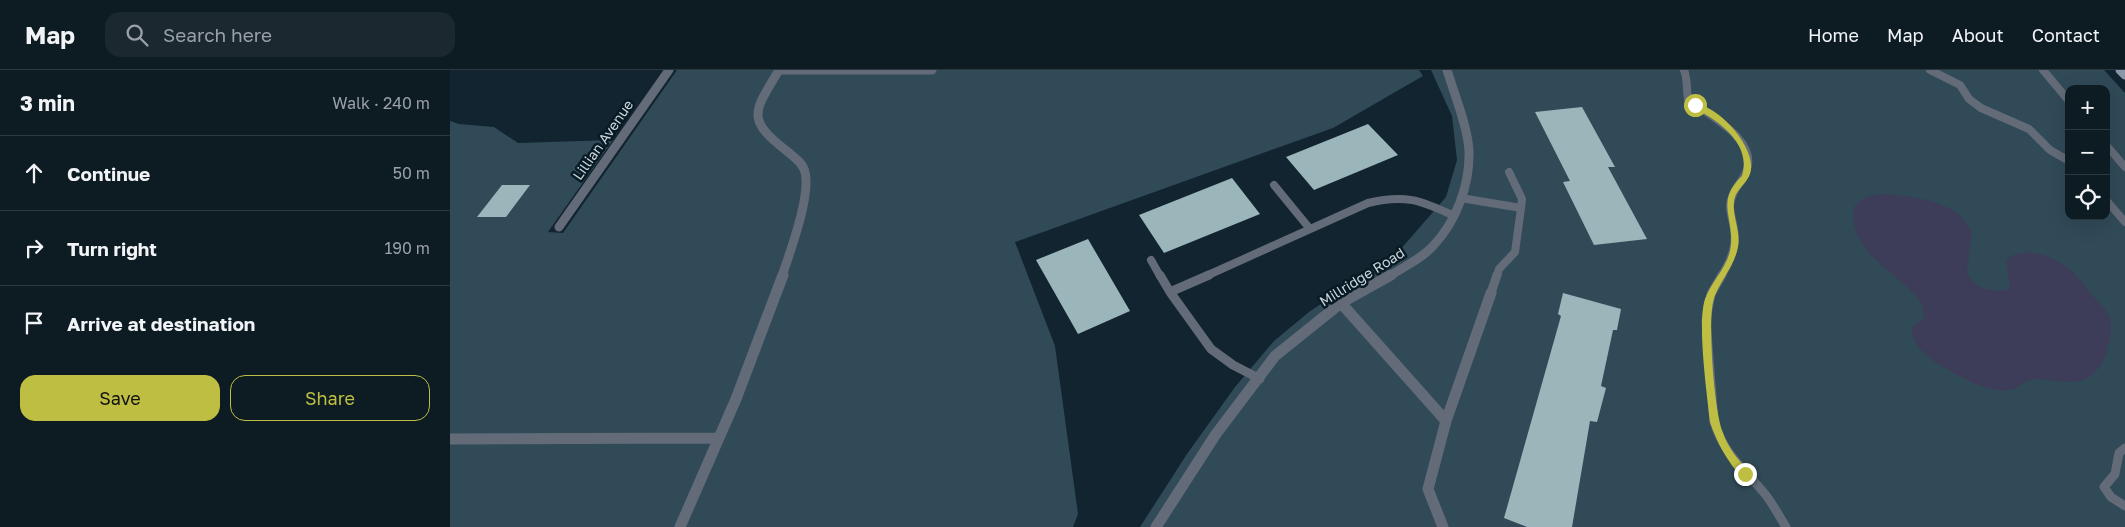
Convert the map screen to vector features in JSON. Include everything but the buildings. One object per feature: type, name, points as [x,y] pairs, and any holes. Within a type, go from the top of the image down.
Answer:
[{"type":"main road","points":[[2120,70],[2125,75]]},
{"type":"street","name":"Lillian Avenue","points":[[560,226],[669,70]]},
{"type":"street","points":[[680,527],[747,374],[784,274],[803,202],[806,182],[804,168],[792,155],[762,130],[758,118],[762,101],[778,70],[932,70]]},
{"type":"street","name":"Millridge Road","points":[[1156,527],[1216,434],[1284,347],[1340,303],[1413,262],[1433,246],[1454,216],[1462,198],[1469,152],[1467,138],[1447,70]]},
{"type":"street","points":[[1444,527],[1428,489],[1446,421],[1491,293]]},
{"type":"street","points":[[1340,303],[1446,421]]},
{"type":"street","points":[[450,439],[719,438]]},
{"type":"lane","points":[[1684,70],[1688,80],[1686,88],[1688,99],[1728,127],[1740,140],[1748,169],[1745,178],[1736,187],[1730,201],[1735,233],[1735,244],[1731,262],[1714,288],[1707,312],[1714,422],[1719,437],[1729,455],[1766,495],[1786,527]]},
{"type":"lane","points":[[1930,70],[1960,85],[1969,99],[1980,108],[2028,129],[2050,150],[2065,159]]},
{"type":"lane","points":[[2043,70],[2065,96]]},
{"type":"lane","points":[[2110,150],[2125,167]]},
{"type":"lane","points":[[1491,293],[1499,269],[1515,252],[1522,199],[1509,172]]},
{"type":"lane","points":[[1274,185],[1310,229]]},
{"type":"lane","points":[[1170,292],[1368,203],[1393,196],[1424,202],[1454,216]]},
{"type":"lane","points":[[1462,198],[1521,208]]},
{"type":"lane","points":[[2110,205],[2125,222]]},
{"type":"lane","points":[[1151,260],[1170,292],[1211,349],[1233,365],[1260,379]]},
{"type":"lane","points":[[2125,448],[2119,453],[2115,474],[2104,487],[2111,497],[2125,506]]},
{"type":"shaded area","points":[[677,70],[1419,70],[1423,76],[1333,128],[1015,242],[1055,346],[1078,514],[1073,527],[450,527],[450,121],[459,124],[494,127],[518,143],[613,140],[548,232],[563,233]]},
{"type":"shaded area","points":[[1431,70],[2104,70],[2125,93],[2125,527],[1140,527],[1187,454],[1235,387],[1274,341],[1309,312],[1400,250],[1446,197],[1457,160],[1452,116]]},
{"type":"shaded area","points":[[1873,195],[1908,196],[1934,202],[1956,213],[1965,221],[1971,231],[1967,273],[1974,283],[1979,286],[1997,291],[2008,289],[2010,286],[2006,260],[2014,255],[2023,253],[2032,253],[2051,258],[2068,268],[2078,277],[2110,318],[2111,333],[2109,344],[2104,359],[2097,370],[2088,378],[2080,381],[2064,382],[2034,379],[2014,389],[2001,391],[1975,384],[1930,359],[1917,345],[1913,337],[1912,328],[1924,318],[1920,302],[1910,290],[1868,251],[1860,240],[1855,228],[1853,214],[1859,201]]},
{"type":"route","points":[[1695,105],[1709,112],[1728,127],[1740,140],[1746,152],[1748,169],[1745,178],[1732,193],[1730,201],[1735,233],[1735,244],[1731,262],[1724,276],[1714,288],[1709,300],[1706,324],[1714,422],[1719,437],[1729,455],[1745,474]]}]
